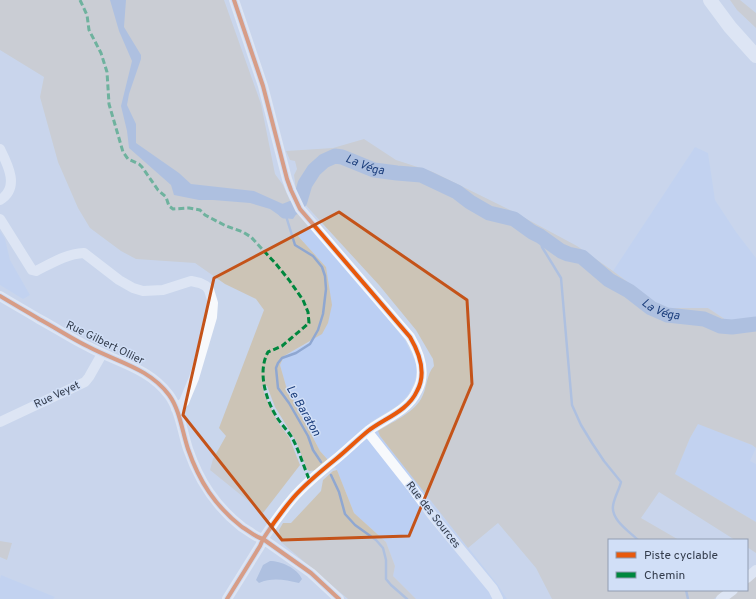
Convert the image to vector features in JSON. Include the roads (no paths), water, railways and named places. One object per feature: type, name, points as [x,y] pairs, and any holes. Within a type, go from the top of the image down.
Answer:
[{"type":"main road","points":[[710,0],[730,27],[756,56]]},
{"type":"street","points":[[227,599],[260,546],[262,539],[294,497],[310,481],[368,432],[412,401],[418,390],[422,376],[422,364],[416,346],[410,337],[300,209],[294,198],[287,179],[263,86],[234,0]]},
{"type":"street","points":[[0,149],[8,164],[11,176],[9,191],[6,197],[0,200]]},
{"type":"street","points":[[0,219],[32,270],[36,271],[66,256],[84,253],[119,280],[133,288],[143,291],[163,290],[191,281],[206,286],[211,294],[213,303],[212,318],[194,378],[184,402],[176,409]]},
{"type":"street","name":"Rue Gilbert Ollier","points":[[0,296],[66,335],[102,354],[150,376],[169,396],[176,409],[189,453],[197,472],[218,505],[258,538],[262,539],[311,573],[339,599]]},
{"type":"street","name":"Rue Veyet","points":[[0,422],[84,382],[89,377],[102,354]]},
{"type":"street","name":"Rue des Sources","points":[[368,432],[432,515],[493,589],[498,599]]},
{"type":"street","points":[[748,577],[756,570]]},
{"type":"street","points":[[721,599],[732,591]]},
{"type":"waterway","name":"La Véga","points":[[285,211],[295,207],[300,201],[305,184],[314,170],[324,161],[335,156],[342,157],[374,170],[421,175],[457,192],[470,202],[489,213],[514,219],[561,251],[582,257],[609,280],[629,291],[651,308],[667,315],[704,319],[720,326],[732,327],[756,324]]},
{"type":"waterway","name":"Le Baraton","points":[[286,216],[295,245],[313,256],[322,267],[325,276],[326,289],[323,314],[318,330],[310,344],[296,353],[282,358],[278,363],[276,368],[278,388],[289,403],[308,436],[313,450],[321,462]]},
{"type":"waterway","points":[[540,236],[542,247],[561,278],[572,405],[581,425],[592,443],[621,482],[614,500],[613,511],[618,521],[637,539]]},
{"type":"waterway","name":"Le Baraton","points":[[331,475],[339,492],[345,514],[355,525],[376,540],[383,548],[386,560],[386,579],[407,599]]},
{"type":"waterway","points":[[686,591],[688,599]]}]
